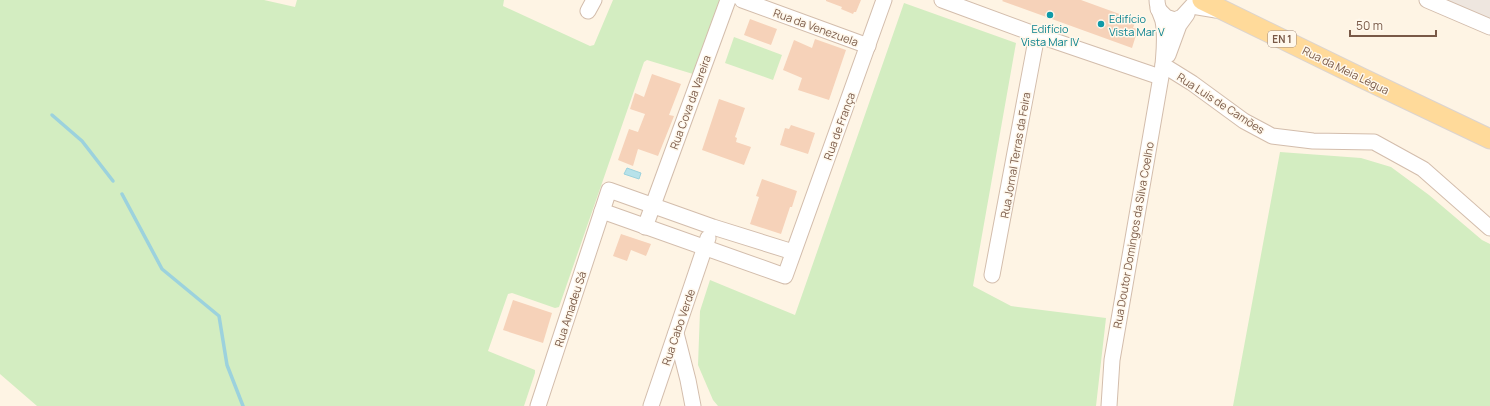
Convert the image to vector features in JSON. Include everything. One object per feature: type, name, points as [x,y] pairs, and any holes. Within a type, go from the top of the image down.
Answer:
[{"type":"main road","name":"Rua da Meia Légua","points":[[1196,2],[1226,12],[1490,139]]},
{"type":"street","name":"Rua Cova da Vareira","points":[[645,226],[728,0]]},
{"type":"street","name":"Rua da Venezuela","points":[[742,0],[868,46]]},
{"type":"street","name":"Rua de França","points":[[705,247],[785,276],[884,0]]},
{"type":"street","name":"Rua Luis de Camões","points":[[942,0],[1036,35],[1162,71],[1192,83],[1244,121],[1272,136],[1313,141],[1374,142],[1423,169],[1490,228]]},
{"type":"street","points":[[1427,0],[1490,27]]},
{"type":"street","name":"Rua Doutor Domingos da Silva Coelho","points":[[1156,4],[1166,17],[1175,20],[1182,17],[1196,2]]},
{"type":"street","name":"Rua Doutor Domingos da Silva Coelho","points":[[1162,71],[1179,25],[1196,2]]},
{"type":"street","name":"Rua Doutor Domingos da Silva Coelho","points":[[1109,406],[1112,360],[1162,71],[1164,33],[1162,20],[1156,4]]},
{"type":"street","name":"Rua Jornal Terras da Feira","points":[[992,275],[1036,35]]},
{"type":"street","name":"Rua Amadeu Sá","points":[[538,406],[609,190],[652,205]]},
{"type":"street","points":[[652,205],[713,227],[793,252]]},
{"type":"street","points":[[602,211],[705,247]]},
{"type":"street","name":"Rua Cabo Verde","points":[[651,406],[713,227]]},
{"type":"street","points":[[676,333],[693,406]]},
{"type":"shaded area","points":[[1439,0],[1490,0],[1490,21]]},
{"type":"green space","points":[[0,0],[264,0],[295,7],[297,0],[504,0],[503,6],[590,46],[594,45],[613,0],[722,0],[693,74],[647,60],[644,62],[559,307],[555,308],[512,293],[508,294],[488,351],[535,370],[524,406],[37,406],[0,374]]},
{"type":"green space","points":[[904,3],[1016,43],[973,286],[1011,306],[1106,318],[1096,406],[718,406],[713,400],[698,365],[700,311],[710,280],[795,315]]},
{"type":"green space","points":[[734,37],[782,55],[773,80],[725,63]]},
{"type":"green space","points":[[1280,152],[1361,158],[1391,167],[1429,195],[1482,240],[1490,244],[1490,406],[1233,406]]},
{"type":"water","points":[[627,168],[641,173],[639,179],[624,174]]},
{"type":"building","points":[[826,0],[861,0],[856,12],[853,14]]},
{"type":"building","name":"Edifício Vista Mar V","points":[[1081,0],[1136,20],[1133,28],[1138,29],[1132,48],[1002,1]]},
{"type":"building","points":[[750,19],[777,29],[771,45],[744,35]]},
{"type":"building","points":[[815,39],[846,50],[829,100],[798,90],[802,78],[783,70],[794,40],[812,48]]},
{"type":"building","points":[[652,74],[681,84],[669,115],[674,116],[658,156],[638,149],[633,166],[618,160],[629,129],[638,132],[645,114],[630,109],[635,93],[644,97]]},
{"type":"building","points":[[719,99],[745,108],[735,137],[737,138],[736,142],[751,147],[744,165],[702,150]]},
{"type":"building","points":[[791,125],[815,133],[808,154],[780,145],[785,128],[789,129]]},
{"type":"building","points":[[762,179],[797,191],[781,234],[750,224],[759,197],[756,196]]},
{"type":"building","points":[[621,234],[651,244],[646,256],[631,250],[627,261],[613,256]]},
{"type":"building","points":[[513,300],[552,313],[543,343],[503,330]]},
{"type":"waterway","points":[[52,115],[82,141],[113,181]]},
{"type":"waterway","points":[[122,194],[162,269],[219,316],[227,365],[243,406]]},
{"type":"place","name":"Edifício Vista Mar IV","points":[[1050,15]]},
{"type":"place","name":"Edifício Vista Mar V","points":[[1101,24]]}]
